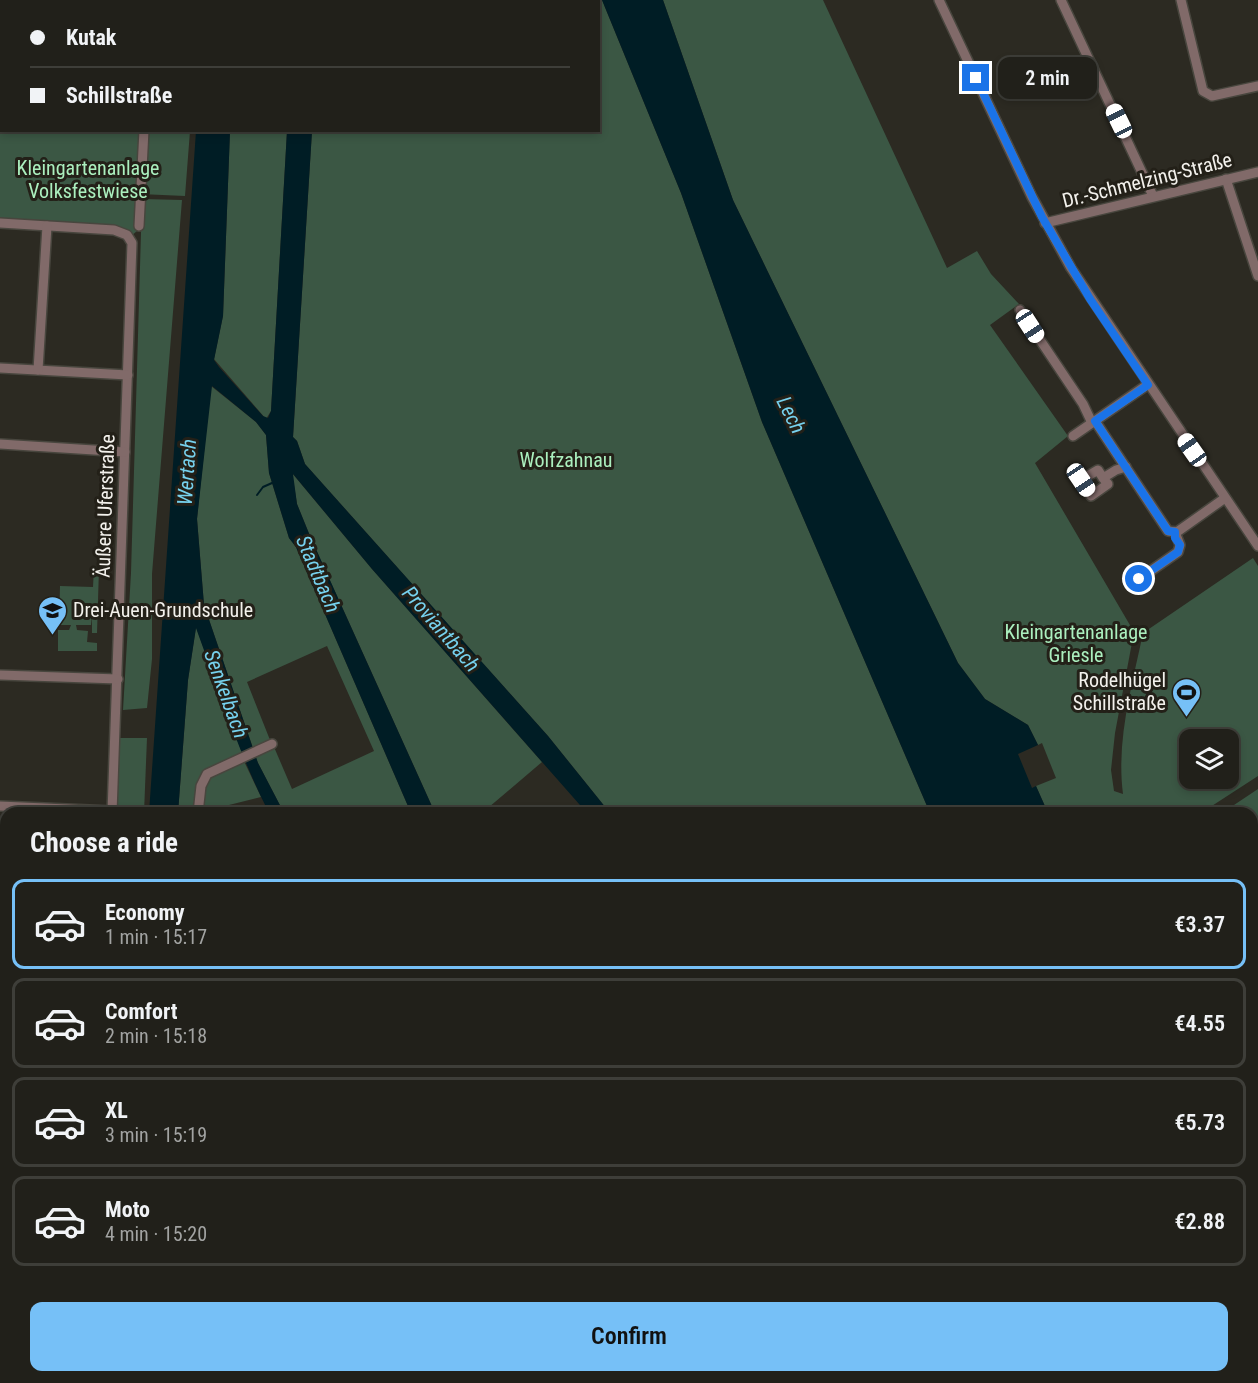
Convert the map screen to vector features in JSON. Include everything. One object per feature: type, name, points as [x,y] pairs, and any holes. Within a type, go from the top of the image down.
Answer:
[{"type":"street","points":[[939,0],[1045,223],[1090,299],[1225,498],[1257,541]]},
{"type":"street","points":[[1061,0],[1153,196]]},
{"type":"street","points":[[1180,0],[1203,91],[1212,96],[1258,86]]},
{"type":"street","points":[[139,226],[144,132]]},
{"type":"street","name":"Dr.-Schmelzing-Straße","points":[[1045,223],[1258,172]]},
{"type":"street","points":[[1226,179],[1258,276]]},
{"type":"street","points":[[0,223],[47,226],[38,370]]},
{"type":"street","name":"Äußere Uferstraße","points":[[47,226],[114,230],[129,238],[133,250],[112,807]]},
{"type":"street","points":[[1020,310],[1168,531],[1175,532],[1225,498]]},
{"type":"street","points":[[0,368],[128,375]]},
{"type":"street","points":[[1073,436],[1148,385]]},
{"type":"street","points":[[0,444],[125,452]]},
{"type":"street","points":[[1105,477],[1126,467]]},
{"type":"street","points":[[1139,579],[1178,552],[1180,545],[1175,538],[1175,532]]},
{"type":"street","points":[[0,675],[118,679]]},
{"type":"street","points":[[199,807],[204,780],[214,769],[272,744]]},
{"type":"street","points":[[0,806],[19,807]]},
{"type":"green space","name":"Wolfzahnau","points":[[600,0],[602,0],[681,193],[762,422],[927,807],[605,807],[548,736],[305,464],[297,441],[293,437],[312,132],[600,132]]},
{"type":"green space","name":"Kleingartenanlage Griesle","points":[[663,0],[823,0],[947,268],[977,251],[991,274],[1019,304],[990,325],[1068,436],[1035,463],[1134,632],[1115,733],[1111,770],[1114,791],[1123,794],[1121,774],[1123,733],[1143,633],[1253,558],[1258,566],[1258,776],[1239,788],[1239,729],[1179,729],[1179,789],[1238,789],[1210,807],[1045,807],[1036,786],[1056,778],[1042,743],[1038,745],[1028,725],[985,699],[958,663],[733,200]]},
{"type":"green space","name":"Kleingartenanlage Volksfestwiese","points":[[0,132],[190,132],[185,196],[140,194],[138,230],[129,238],[127,235],[0,223]]},
{"type":"green space","points":[[230,132],[287,132],[271,411],[266,419],[214,359],[223,316]]},
{"type":"green space","points":[[142,199],[182,200],[152,574],[152,659],[147,708],[123,710],[131,573]]},
{"type":"green space","points":[[211,386],[256,422],[266,435],[269,473],[289,538],[296,547],[408,807],[281,807],[255,756],[274,747],[292,789],[374,751],[327,646],[247,682],[270,740],[253,748],[204,605],[197,519]]},
{"type":"green space","points":[[292,473],[372,569],[542,762],[489,807],[432,807],[297,504]]},
{"type":"green space","points":[[94,567],[99,568],[97,633],[92,633],[92,615],[91,625],[76,625],[77,630],[88,631],[87,642],[97,643],[97,651],[58,651],[58,630],[69,630],[71,625],[59,625],[60,586],[93,587]]},
{"type":"green space","points":[[196,627],[242,753],[211,767],[197,807],[178,807],[188,680]]},
{"type":"green space","points":[[119,738],[147,738],[144,807],[116,807]]},
{"type":"green space","points":[[242,757],[261,797],[221,807],[200,807],[204,780]]},
{"type":"green space","points":[[1258,789],[1258,807],[1231,807]]},
{"type":"water","name":"Lech","points":[[602,0],[663,0],[733,200],[958,663],[985,699],[1028,725],[1038,745],[1018,754],[1032,788],[1036,786],[1045,807],[927,807],[762,422],[681,193]]},
{"type":"water","points":[[196,132],[230,132],[223,316],[214,360],[263,416],[268,418],[271,411],[287,132],[312,132],[293,437],[297,441],[305,464],[548,736],[605,807],[582,807],[372,569],[293,474],[297,504],[310,536],[432,807],[408,807],[296,547],[289,538],[269,473],[266,435],[256,422],[212,386],[197,519],[204,605],[258,763],[281,807],[266,807],[258,791],[196,628],[188,680],[178,807],[149,807]]},
{"type":"waterway","points":[[257,495],[263,487],[272,483]]},
{"type":"place","name":"Drei-Auen-Grundschule","points":[[52,636]]},
{"type":"place","name":"Rodelhügel Schillstraße","points":[[1187,718]]},
{"type":"route","points":[[976,78],[1042,217],[1090,299],[1148,385],[1095,421],[1168,531],[1175,532],[1175,538],[1180,545],[1178,552],[1139,579]]},
{"type":"water label","name":"Wertach","points":[[187,472]]},
{"type":"water label","name":"Stadtbach","points":[[318,574]]},
{"type":"water label","name":"Proviantbach","points":[[441,629]]},
{"type":"water label","name":"Senkelbach","points":[[226,694]]}]
